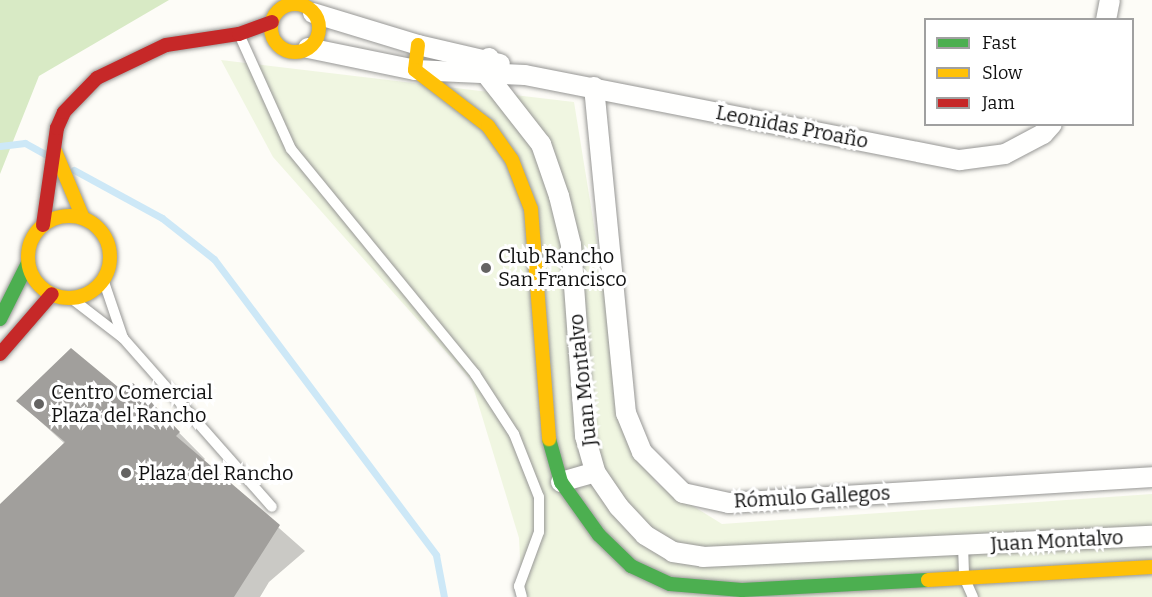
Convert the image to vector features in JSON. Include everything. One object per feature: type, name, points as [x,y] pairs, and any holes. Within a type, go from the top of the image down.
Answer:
[{"type":"street","points":[[1106,18],[1110,0]]},
{"type":"street","points":[[43,225],[69,215],[83,218],[103,233],[108,243],[109,268],[103,279],[89,292],[71,298],[52,294],[36,282],[28,263],[28,249],[43,225],[57,128],[64,112],[97,78],[120,64],[166,45],[239,34],[272,22],[288,5],[308,6],[318,34],[308,48],[290,52],[274,41],[239,34]]},
{"type":"street","name":"Leonidas Proaño","points":[[308,6],[488,67],[960,160],[1005,154],[1043,134],[1050,126]]},
{"type":"street","points":[[272,22],[274,41]]},
{"type":"street","points":[[415,70],[418,45]]},
{"type":"street","name":"Leonidas Proaño","points":[[308,48],[415,70],[488,67]]},
{"type":"street","name":"Juan Montalvo","points":[[488,67],[541,144],[559,196],[571,245],[585,436],[595,472],[645,535],[673,552],[703,557],[1152,536]]},
{"type":"street","name":"Juan Montalvo","points":[[415,70],[488,126],[512,160],[531,209],[548,435],[561,482],[599,536],[631,566],[670,584],[742,590],[852,590],[964,577],[1143,567]]},
{"type":"street","name":"Rómulo Gallegos","points":[[594,87],[626,412],[642,452],[683,493],[729,503],[1152,477]]},
{"type":"street","points":[[55,151],[83,218]]},
{"type":"street","points":[[0,319],[28,263]]},
{"type":"street","points":[[0,354],[52,294]]},
{"type":"street","name":"Juan Montalvo","points":[[561,482],[595,472]]},
{"type":"street","points":[[1143,567],[1152,583]]},
{"type":"lane","points":[[239,34],[291,148],[475,374],[514,434],[538,497],[539,532],[519,586],[522,597]]},
{"type":"lane","points":[[103,279],[123,338]]},
{"type":"lane","points":[[71,298],[123,338],[272,507]]},
{"type":"lane","name":"Juan Montalvo","points":[[963,545],[964,577]]},
{"type":"lane","points":[[964,577],[973,597]]},
{"type":"green space","points":[[0,0],[169,0],[39,76],[0,174]]},
{"type":"green space","name":"Club Rancho San Francisco","points":[[221,60],[574,102],[627,429],[656,483],[722,524],[1152,494],[1152,597],[522,597],[519,538],[471,380],[273,157]]},
{"type":"building","name":"Plaza del Rancho","points":[[71,348],[124,392],[133,383],[180,432],[176,436],[280,525],[234,597],[0,597],[0,504],[65,442],[16,401]]},
{"type":"waterway","points":[[0,146],[25,143],[45,154]]},
{"type":"waterway","points":[[74,170],[162,218],[214,259],[436,555],[444,597]]},
{"type":"traffic: fast","points":[[0,319],[28,263]]},
{"type":"traffic: fast","points":[[549,439],[561,482],[599,535],[631,566],[670,584],[742,590],[928,580]]},
{"type":"traffic: slow","points":[[295,4],[312,11],[319,28],[312,45],[295,52],[278,45],[271,28],[278,11],[295,4]]},
{"type":"traffic: slow","points":[[418,45],[415,70],[488,126],[512,160],[531,209],[549,439]]},
{"type":"traffic: slow","points":[[55,151],[83,218]]},
{"type":"traffic: slow","points":[[69,216],[85,219],[98,228],[107,241],[110,257],[107,273],[98,286],[85,295],[69,298],[53,295],[40,286],[31,273],[28,257],[31,241],[40,228],[53,219],[69,216]]},
{"type":"traffic: slow","points":[[928,580],[1152,567]]},
{"type":"traffic: jam","points":[[43,225],[57,128],[64,112],[97,78],[166,45],[239,34],[272,22]]},
{"type":"traffic: jam","points":[[0,354],[52,294]]},
{"type":"place","name":"Club Rancho San Francisco","points":[[486,268]]},
{"type":"place","name":"Centro Comercial Plaza del Rancho","points":[[39,404]]},
{"type":"place","name":"Plaza del Rancho","points":[[126,473]]}]
